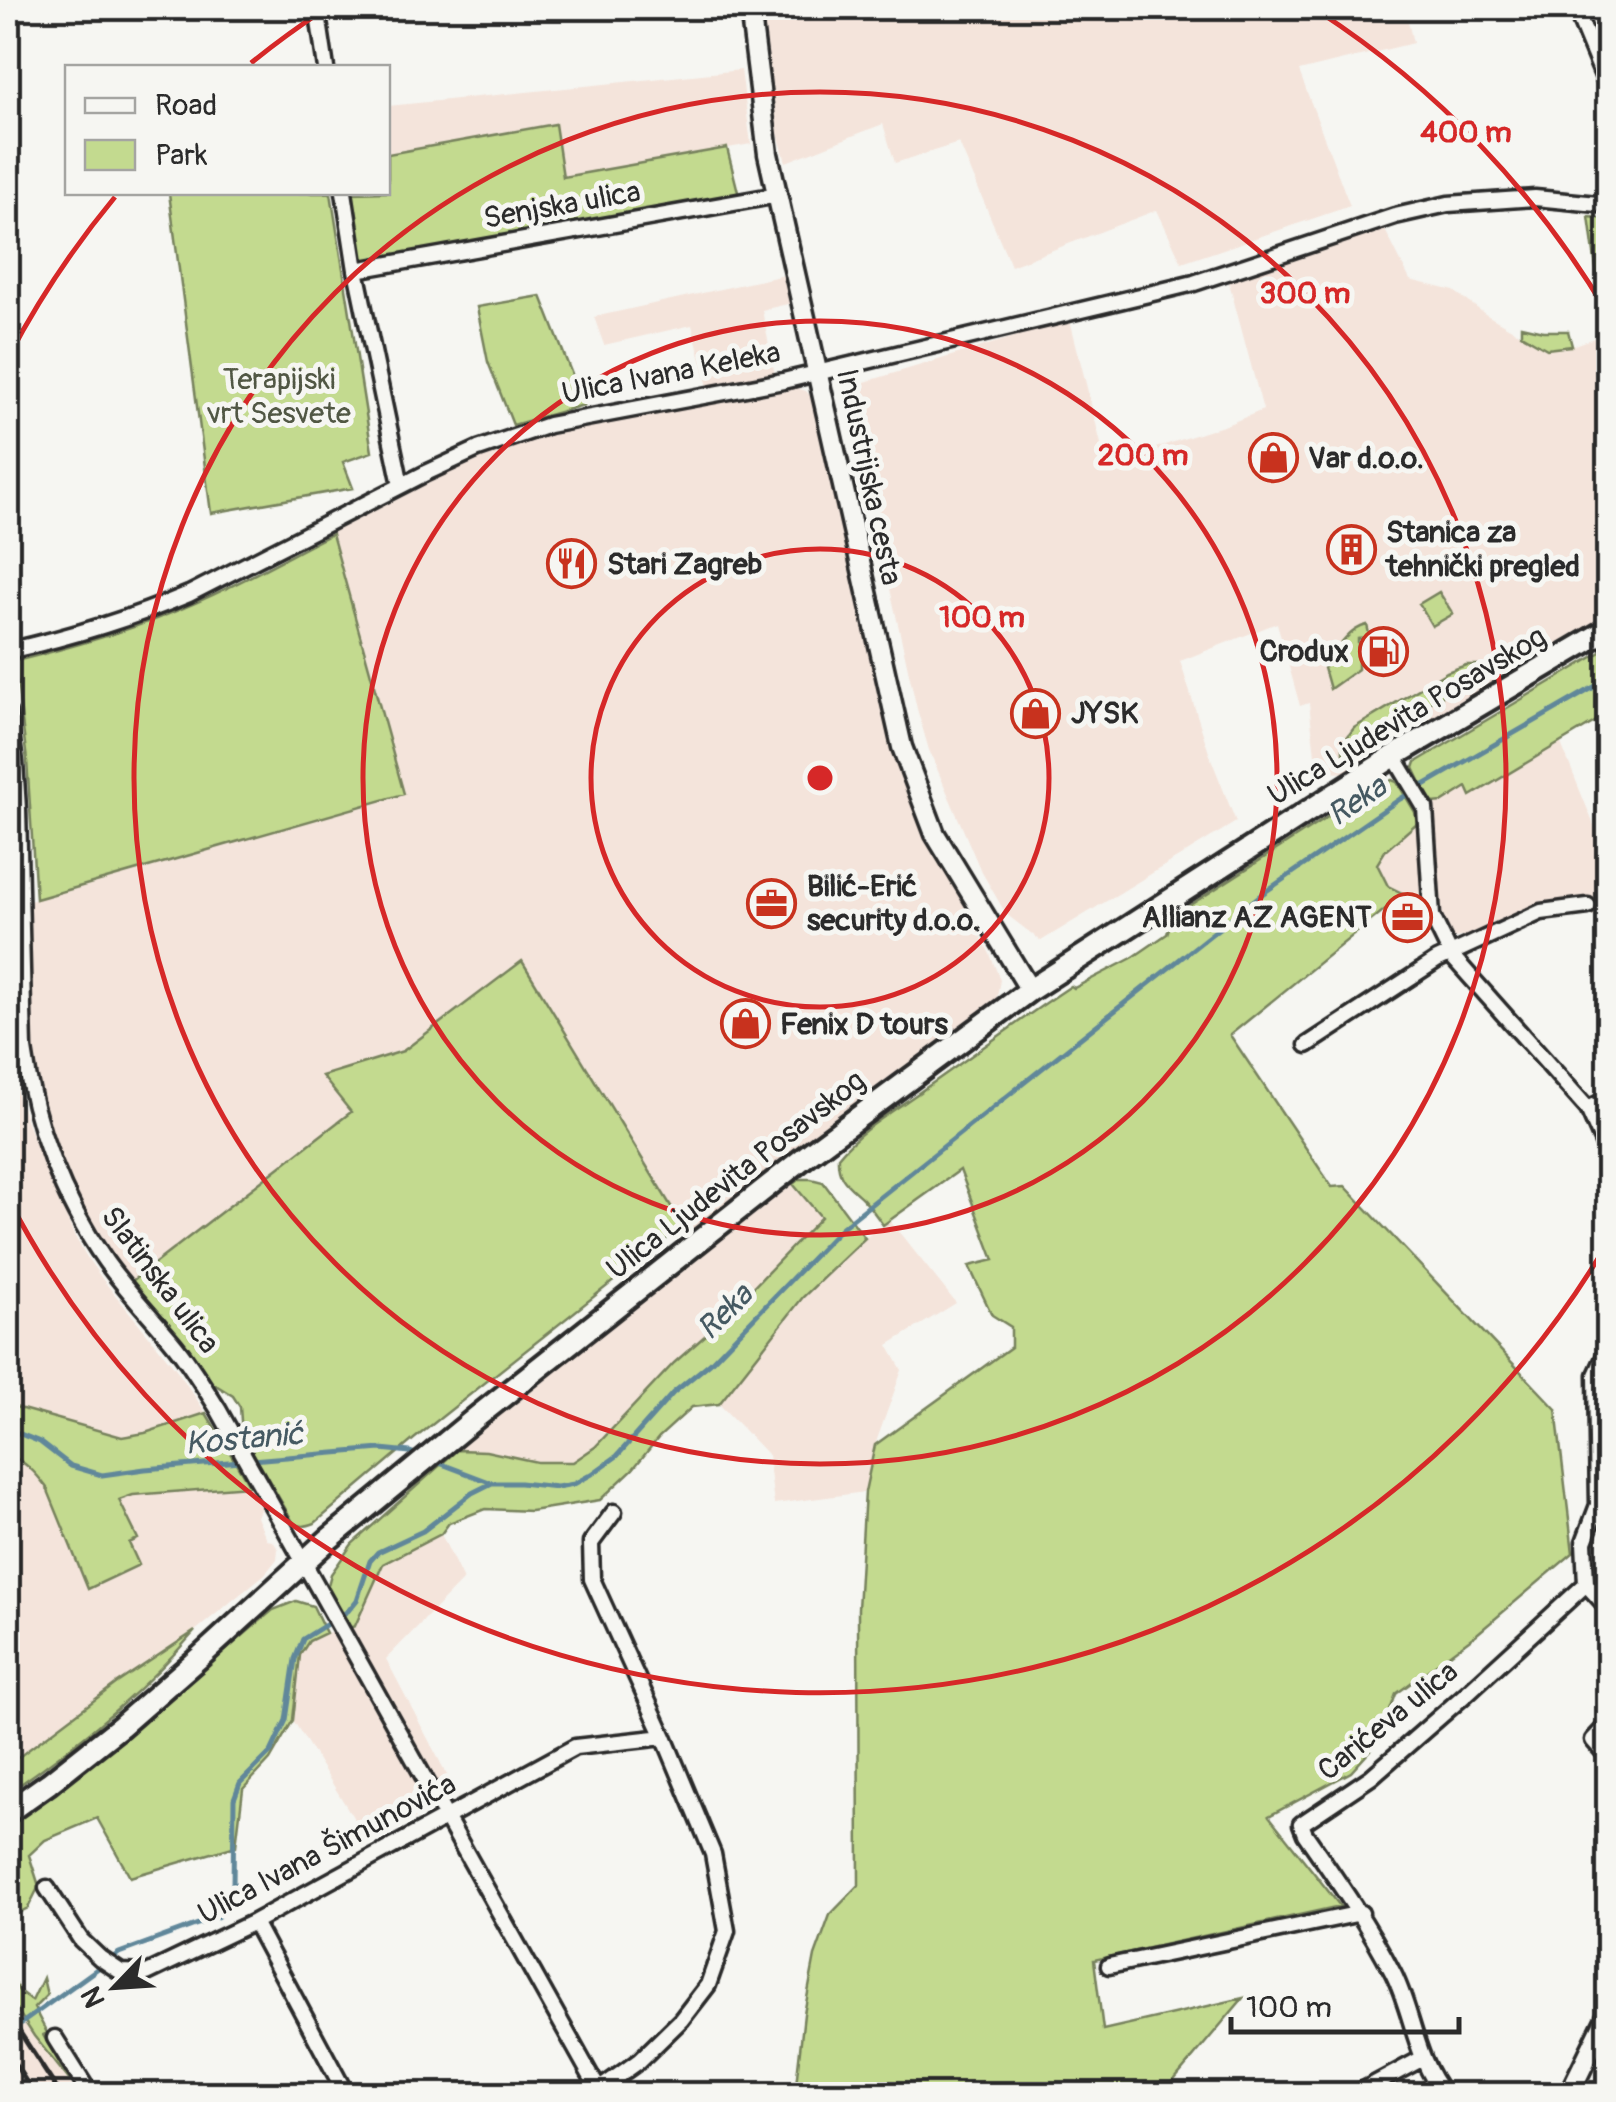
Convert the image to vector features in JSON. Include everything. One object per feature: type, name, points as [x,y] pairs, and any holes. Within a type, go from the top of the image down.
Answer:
[{"type":"main road","name":"Ulica Ljudevita Posavskog","points":[[8,1812],[121,1726],[303,1562],[626,1299],[826,1142],[1030,990],[1399,764],[1608,629]]},
{"type":"street","points":[[317,8],[326,65]]},
{"type":"street","name":"Industrijska cesta","points":[[750,8],[761,110],[778,195],[895,723],[935,834],[1030,990]]},
{"type":"street","points":[[1575,8],[1608,88]]},
{"type":"street","points":[[344,195],[356,270],[401,485]]},
{"type":"street","name":"Senjska ulica","points":[[356,270],[778,195]]},
{"type":"street","name":"Ulica Ivana Keleka","points":[[8,652],[59,640],[156,608],[214,583],[478,449],[549,425],[783,381],[1194,283],[1395,216],[1448,204],[1535,198],[1608,205]]},
{"type":"street","name":"Slatinska ulica","points":[[8,713],[18,809],[24,1049],[37,1116],[62,1183],[88,1234],[195,1372],[237,1442],[598,2093]]},
{"type":"street","points":[[1399,764],[1425,808],[1432,916],[1451,955],[1588,1109],[1608,1154]]},
{"type":"street","points":[[1308,1045],[1437,960],[1541,912],[1588,906]]},
{"type":"street","points":[[1588,1109],[1608,1098]]},
{"type":"street","points":[[1608,1349],[1596,1375],[1598,1505],[1584,1542],[1586,1584],[1608,1608]]},
{"type":"street","points":[[598,2093],[639,2061],[680,2020],[708,1984],[727,1930],[713,1854],[592,1579],[592,1543],[614,1512]]},
{"type":"street","name":"Carićeva ulica","points":[[1437,2092],[1395,1976],[1361,1914],[1301,1824],[1372,1777],[1586,1584]]},
{"type":"street","points":[[1608,1724],[1593,1740],[1608,1757]]},
{"type":"street","name":"Ulica Ivana Šimunovića","points":[[46,1888],[81,1940],[105,1962],[121,1972],[147,1973],[254,1922],[575,1746],[664,1738]]},
{"type":"street","points":[[1109,1966],[1361,1914]]},
{"type":"street","points":[[254,1922],[346,2094]]},
{"type":"street","points":[[1569,2094],[1608,2014]]},
{"type":"street","points":[[54,2038],[90,2094]]},
{"type":"street","points":[[1356,2094],[1422,2058]]},
{"type":"shaded area","points":[[761,8],[1405,8],[1413,43],[1299,71],[1350,206],[1182,263],[1157,210],[1011,266],[959,143],[895,163],[883,124],[786,162],[773,116]]},
{"type":"shaded area","points":[[741,70],[751,144],[563,177],[554,125],[390,154],[390,106]]},
{"type":"shaded area","points":[[1383,226],[1410,280],[1454,291],[1485,314],[1547,349],[1567,348],[1608,333],[1608,619],[1347,773],[1317,772],[1309,703],[1300,706],[1277,623],[1180,661],[1236,822],[1041,941],[1006,914],[980,869],[929,750],[845,388],[1070,320],[1106,464],[1263,410],[1228,279]]},
{"type":"shaded area","points":[[789,274],[796,302],[762,310],[775,375],[708,387],[692,325],[604,345],[594,317]]},
{"type":"shaded area","points":[[794,387],[815,400],[821,420],[888,731],[913,804],[1000,980],[997,996],[984,1014],[885,1080],[817,1141],[691,1239],[521,962],[403,1051],[322,1076],[351,1112],[132,1281],[116,1265],[74,1196],[42,1109],[33,1067],[30,901],[403,794],[331,531],[429,479],[524,439]]},
{"type":"shaded area","points":[[1560,741],[1608,860],[1608,914],[1433,942],[1404,894],[1388,886],[1376,864],[1417,823],[1415,812],[1443,802],[1467,786],[1472,795]]},
{"type":"shaded area","points":[[10,910],[17,1093],[30,1130],[88,1259],[206,1413],[145,1433],[122,1437],[8,1405]]},
{"type":"shaded area","points":[[793,1184],[821,1217],[595,1447],[573,1462],[537,1462],[486,1451],[457,1450],[635,1303]]},
{"type":"shaded area","points":[[890,1221],[956,1303],[888,1345],[902,1370],[875,1445],[865,1492],[774,1504],[768,1455],[719,1404],[803,1297],[865,1238]]},
{"type":"shaded area","points":[[8,1455],[21,1460],[47,1488],[88,1589],[137,1539],[119,1500],[133,1495],[250,1486],[261,1507],[257,1517],[267,1540],[273,1541],[278,1549],[277,1559],[265,1574],[195,1631],[117,1683],[8,1765]]},
{"type":"shaded area","points":[[441,1534],[463,1580],[386,1659],[458,1796],[369,1843],[293,1720],[300,1655],[309,1641],[355,1626],[383,1564]]},
{"type":"shaded area","points":[[8,1996],[34,2036],[78,2094],[8,2094]]},
{"type":"green space","points":[[555,124],[563,177],[727,148],[739,196],[364,267],[351,195],[390,195],[390,154]]},
{"type":"green space","name":"Terapijski vrt Sesvete","points":[[169,195],[331,195],[372,452],[343,462],[353,488],[211,513]]},
{"type":"green space","points":[[1589,217],[1608,219],[1605,334]]},
{"type":"green space","points":[[541,296],[584,405],[513,425],[488,362],[477,307]]},
{"type":"green space","points":[[1521,326],[1568,331],[1572,346],[1547,349],[1521,334]]},
{"type":"green space","points":[[332,534],[404,794],[36,899],[27,760],[12,662],[166,615]]},
{"type":"green space","points":[[1439,592],[1453,614],[1432,626],[1419,604]]},
{"type":"green space","points":[[1367,625],[1370,638],[1358,639],[1358,669],[1330,689],[1324,668],[1348,636]]},
{"type":"green space","points":[[1608,648],[1608,714],[1471,796],[1467,787],[1443,802],[1433,803],[1414,768],[1416,762]]},
{"type":"green space","points":[[1466,665],[1489,669],[1343,756],[1343,743],[1354,728],[1447,672]]},
{"type":"green space","points":[[1392,780],[1415,812],[1417,823],[1385,851],[1377,864],[1388,886],[1404,894],[1230,1035],[1332,1187],[1345,1186],[1556,1409],[1573,1553],[1477,1634],[1396,1694],[1379,1741],[1351,1772],[1269,1816],[1340,1906],[1094,1960],[1103,2030],[1243,1998],[1170,2085],[1175,2094],[795,2094],[815,1956],[830,1915],[859,1885],[858,1609],[865,1492],[875,1445],[1011,1347],[1011,1327],[992,1315],[969,1266],[994,1260],[960,1170],[883,1225],[844,1181],[838,1157],[879,1120],[1071,986],[1074,988],[1132,958],[1167,934],[1173,916],[1379,784]]},
{"type":"green space","points":[[522,961],[683,1226],[414,1439],[315,1523],[298,1525],[242,1434],[240,1407],[233,1396],[211,1382],[188,1347],[132,1281],[351,1112],[322,1076],[403,1051]]},
{"type":"green space","points":[[799,1179],[823,1182],[865,1238],[803,1297],[719,1404],[692,1407],[600,1500],[531,1511],[485,1509],[449,1523],[441,1534],[383,1564],[355,1626],[349,1628],[327,1589],[331,1574],[352,1544],[457,1450],[486,1451],[537,1462],[573,1462],[595,1447],[821,1217],[793,1184]]},
{"type":"green space","points":[[8,1405],[122,1437],[206,1413],[250,1486],[133,1495],[119,1500],[138,1539],[129,1543],[139,1565],[88,1589],[47,1488],[30,1468],[8,1455]]},
{"type":"green space","points":[[296,1601],[313,1606],[326,1633],[309,1641],[300,1655],[293,1720],[270,1760],[243,1789],[236,1846],[130,1877],[97,1818],[45,1840],[29,1855],[39,1886],[28,1908],[8,1918],[8,1824],[124,1737],[273,1610]]},
{"type":"green space","points":[[195,1631],[107,1718],[8,1793],[8,1765],[117,1683]]},
{"type":"green space","points":[[8,1972],[19,1991],[32,2001],[43,1978],[47,1995],[34,2008],[47,2033],[43,2035],[70,2081],[8,1996]]},
{"type":"waterway","name":"Reka","points":[[22,2023],[119,1953],[217,1917],[226,1908],[233,1887],[234,1799],[240,1783],[271,1752],[286,1720],[295,1659],[303,1639],[348,1611],[357,1600],[370,1561],[378,1552],[423,1531],[472,1493],[492,1483],[557,1487],[574,1484],[592,1474],[617,1456],[673,1393],[710,1363],[841,1228],[1262,894],[1400,799],[1608,679]]},
{"type":"waterway","name":"Kostanić","points":[[8,1429],[40,1442],[71,1466],[102,1475],[381,1449],[419,1455]]},
{"type":"waterway","name":"Kostanić","points":[[434,1461],[492,1483]]},
{"type":"railway","points":[[8,2014],[60,2094]]},
{"type":"railway","points":[[8,2053],[34,2094]]},
{"type":"place","name":"Var d.o.o.","points":[[1273,458]]},
{"type":"place","name":"Stanica za tehnički pregled","points":[[1351,549]]},
{"type":"place","name":"Stari Zagreb","points":[[572,564]]},
{"type":"place","name":"Crodux","points":[[1384,651]]},
{"type":"place","name":"JYSK","points":[[1036,713]]},
{"type":"place","name":"Bilić-Erić security d.o.o.","points":[[772,903]]},
{"type":"place","name":"Allianz AZ AGENT","points":[[1407,917]]},
{"type":"place","name":"Fenix D tours","points":[[745,1024]]}]
